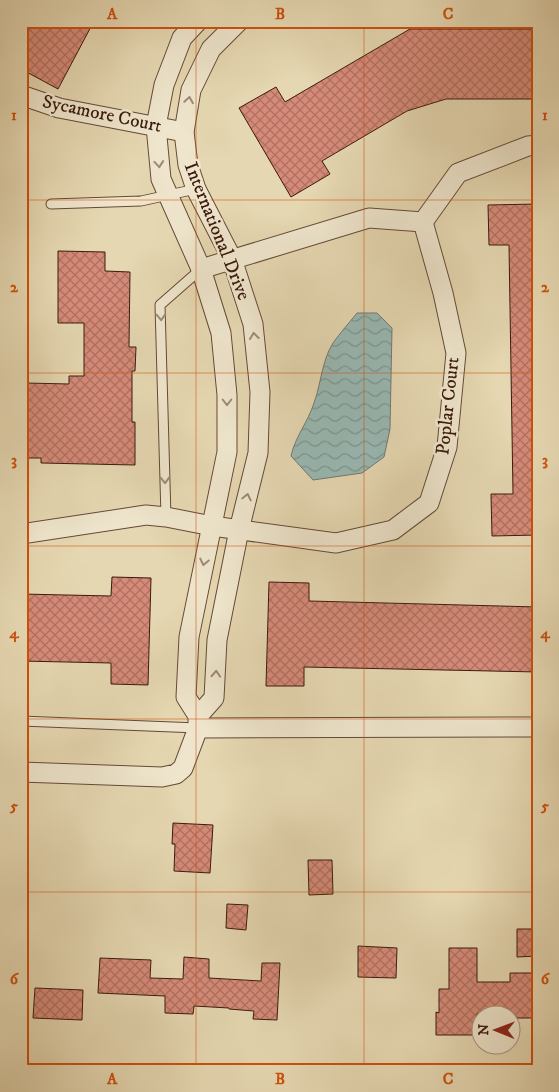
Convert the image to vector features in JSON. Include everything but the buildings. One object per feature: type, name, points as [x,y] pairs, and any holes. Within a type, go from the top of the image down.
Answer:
[{"type":"street","name":"International Drive","points":[[198,21],[182,38],[164,85],[156,126],[161,179],[201,269],[221,333],[227,395],[227,452],[189,637],[186,697],[198,722]]},
{"type":"street","name":"International Drive","points":[[21,772],[162,777],[176,774],[182,768],[198,722],[214,698],[217,640],[239,530],[258,453],[260,392],[253,324],[232,259],[196,189],[188,165],[184,132],[191,90],[211,50],[239,21]]},
{"type":"street","name":"Sycamore Court","points":[[21,95],[59,108],[184,132]]},
{"type":"street","points":[[201,269],[369,218],[423,222],[458,173],[528,146],[538,145]]},
{"type":"street","name":"Poplar Court","points":[[212,526],[336,543],[393,530],[429,503],[447,447],[456,353],[443,294],[423,222]]},
{"type":"street","points":[[21,534],[146,514],[212,526]]},
{"type":"street","points":[[198,722],[538,727]]},
{"type":"lane","points":[[51,204],[141,201],[196,189]]},
{"type":"lane","points":[[166,517],[160,305],[201,269]]},
{"type":"lane","points":[[21,721],[198,722]]},
{"type":"water","points":[[357,313],[377,313],[392,328],[390,429],[384,457],[362,473],[313,480],[291,456],[295,442],[314,403],[329,350]]}]
